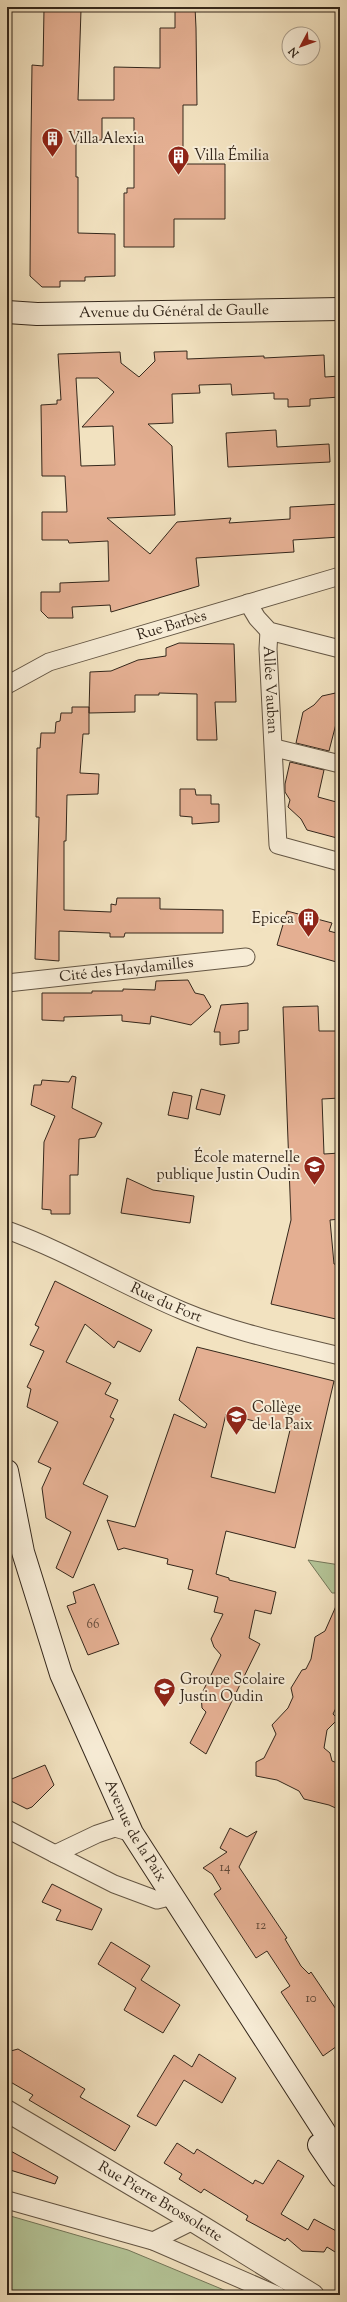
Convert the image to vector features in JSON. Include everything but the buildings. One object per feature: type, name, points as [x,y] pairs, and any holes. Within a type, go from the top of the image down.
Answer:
[{"type":"main road","name":"Avenue du Général de Gaulle","points":[[7,312],[37,314],[340,309]]},
{"type":"main road","name":"Avenue de la Paix","points":[[7,1471],[23,1552],[61,1674],[123,1831]]},
{"type":"main road","name":"Avenue de la Paix","points":[[7,1543],[50,1680],[123,1831],[340,2176]]},
{"type":"main road","name":"Avenue de la Paix","points":[[165,1898],[340,2156]]},
{"type":"street","name":"Rue Barbès","points":[[7,685],[49,662],[340,576]]},
{"type":"street","points":[[248,603],[257,618],[269,631],[340,649]]},
{"type":"street","name":"Allée Vauban","points":[[269,631],[268,649],[275,748],[278,845],[340,862]]},
{"type":"street","name":"Allée Vauban","points":[[275,748],[333,763]]},
{"type":"street","name":"Cité des Haydamilles","points":[[7,984],[246,957]]},
{"type":"street","name":"Rue du Fort","points":[[7,1230],[62,1252],[183,1311],[250,1334],[337,1354]]},
{"type":"street","points":[[7,1829],[114,1884],[165,1898]]},
{"type":"street","points":[[55,1854],[97,1834],[123,1831]]},
{"type":"street","name":"Rue Pierre Brossolette","points":[[7,2111],[193,2221],[313,2295]]},
{"type":"street","points":[[7,2200],[153,2241],[277,2295]]},
{"type":"street","points":[[153,2241],[193,2221]]},
{"type":"green space","points":[[308,1560],[340,1565],[340,1593],[332,1593]]},
{"type":"green space","points":[[7,2215],[128,2250],[236,2295],[7,2295]]},
{"type":"place","name":"Villa Alexia","points":[[53,158]]},
{"type":"place","name":"Villa Émilia","points":[[179,176]]},
{"type":"place","name":"Epicea","points":[[309,938]]},
{"type":"place","name":"École maternelle publique Justin Oudin","points":[[315,1186]]},
{"type":"place","name":"Collège de la Paix","points":[[236,1436]]},
{"type":"place","name":"Groupe Scolaire Justin Oudin","points":[[164,1708]]}]
